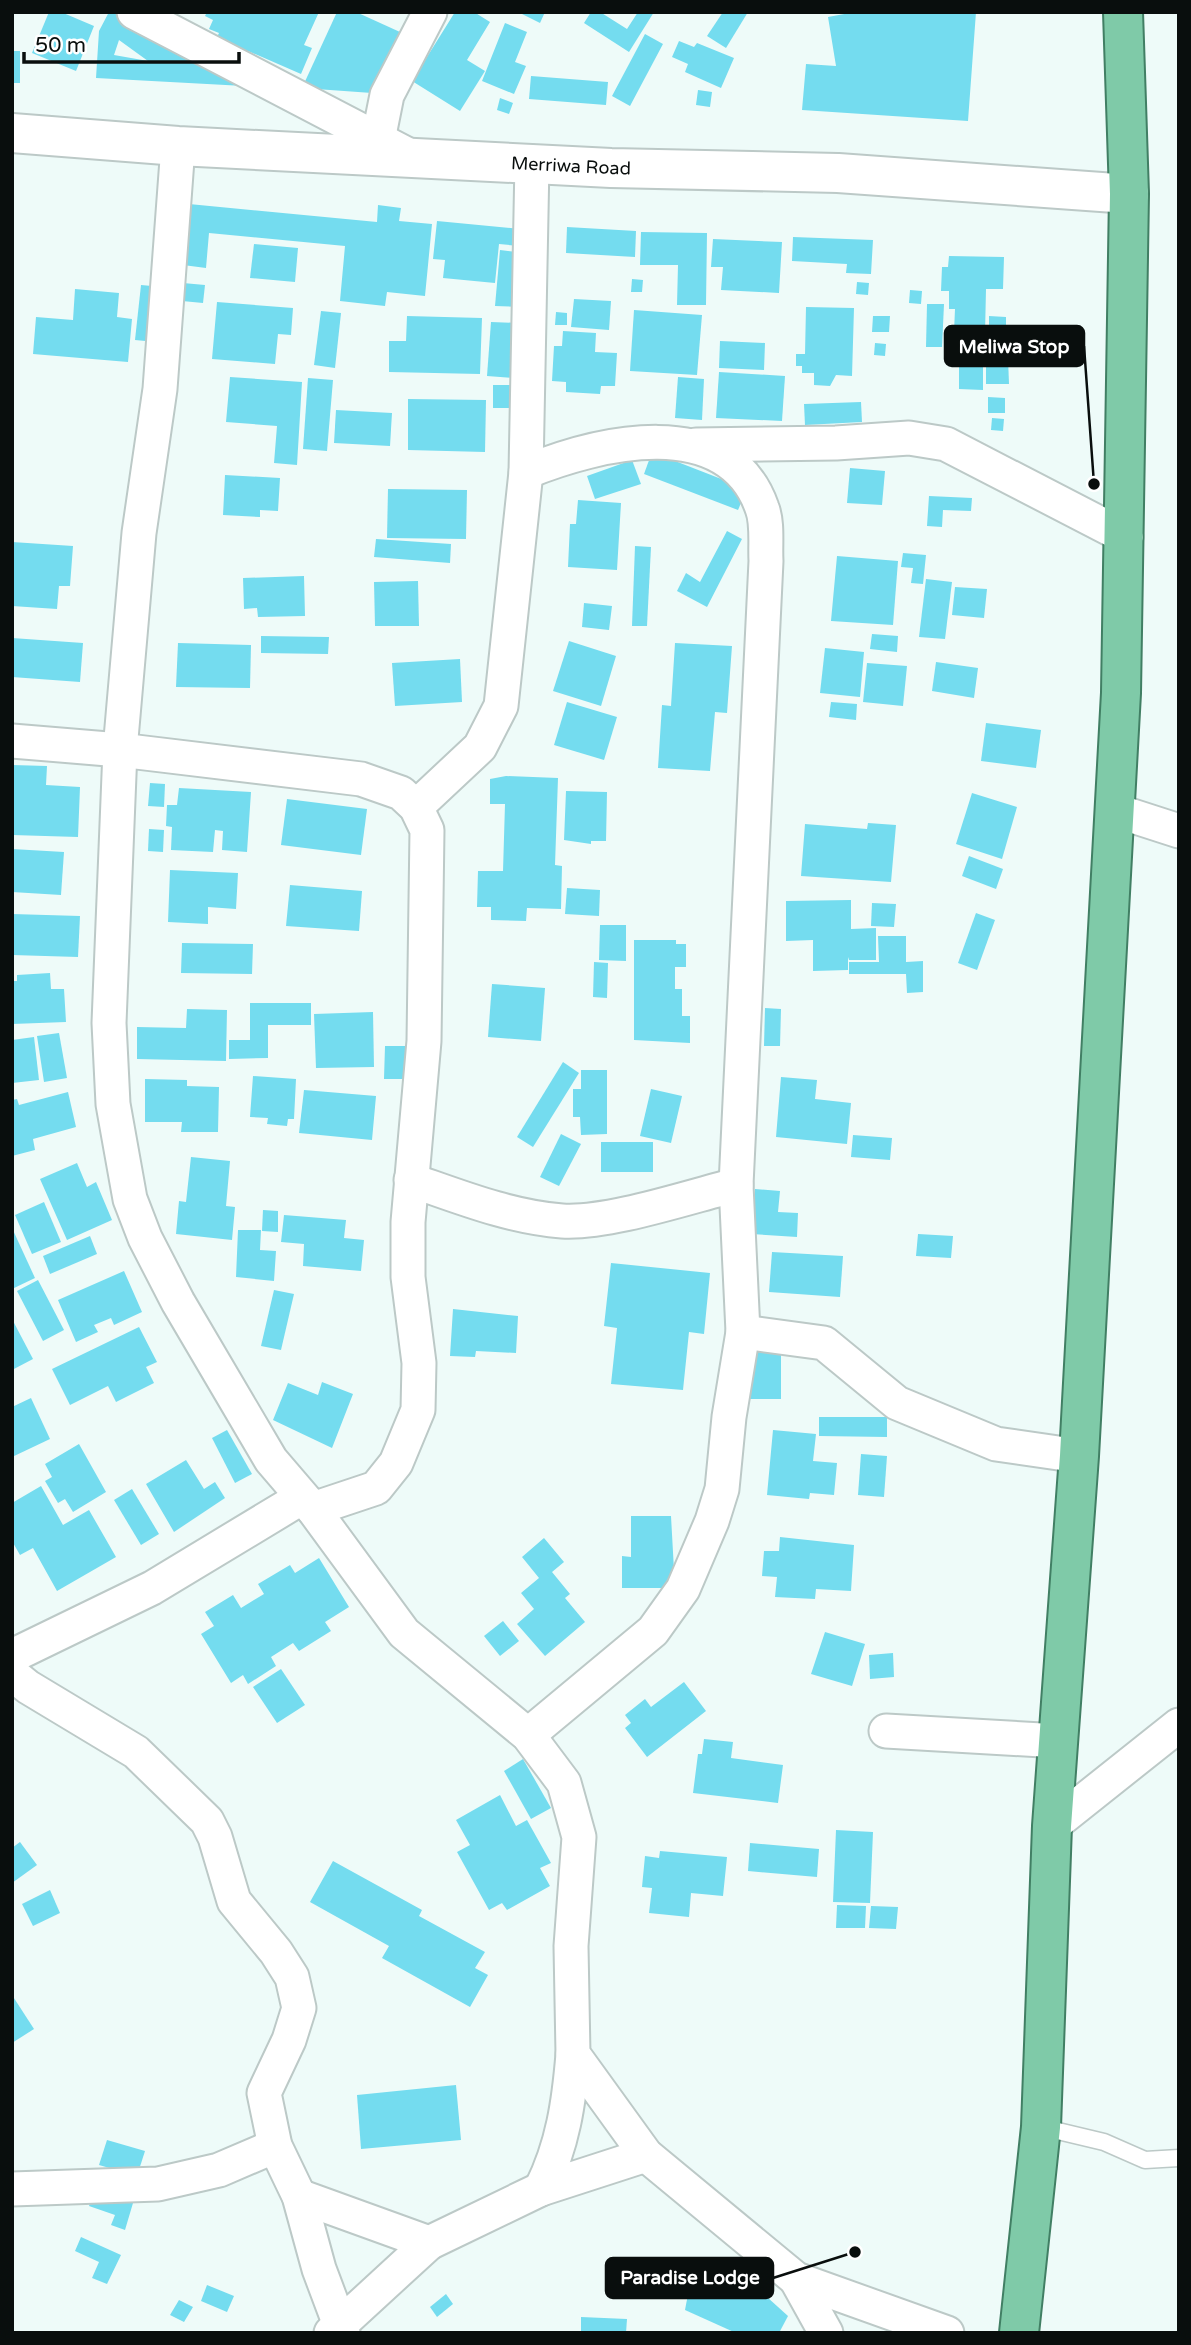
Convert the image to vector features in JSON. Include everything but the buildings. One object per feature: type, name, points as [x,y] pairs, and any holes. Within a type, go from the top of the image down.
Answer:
[{"type":"highway","points":[[1019,2333],[1041,2127],[1052,1826],[1079,1455],[1114,810],[1126,537],[1129,194],[1123,12]]},
{"type":"street","points":[[134,12],[394,148]]},
{"type":"street","points":[[394,148],[387,95],[430,12]]},
{"type":"street","name":"Merriwa Road","points":[[12,133],[178,146],[394,148],[611,168],[838,173],[1129,194]]},
{"type":"street","points":[[178,146],[160,389],[139,533],[120,750],[109,1023],[113,1104],[122,1172],[145,1238],[178,1302],[271,1460],[404,1633],[528,1735],[564,1783],[579,1837],[571,1946],[573,2054],[568,2112],[555,2161],[541,2189]]},
{"type":"street","points":[[416,807],[480,747],[501,706],[526,472],[532,162]]},
{"type":"street","points":[[526,472],[560,458],[628,442],[692,445],[836,443],[908,438],[946,444],[1126,537]]},
{"type":"street","points":[[528,1735],[653,1631],[683,1588],[712,1521],[722,1489],[729,1417],[743,1332],[736,1185],[766,561],[763,510],[750,482],[730,464],[692,445]]},
{"type":"street","points":[[12,741],[120,750],[361,779],[401,793],[416,807],[427,830],[425,985],[411,1180],[408,1277],[419,1363],[418,1410],[396,1463],[376,1488],[307,1504],[152,1588],[12,1656]]},
{"type":"street","points":[[1114,810],[1179,831]]},
{"type":"street","points":[[411,1180],[499,1209],[564,1221],[592,1220],[736,1185]]},
{"type":"street","points":[[743,1332],[824,1343],[897,1403],[996,1444],[1079,1455]]},
{"type":"street","points":[[12,1674],[28,1687],[136,1752],[206,1821],[215,1837],[234,1901],[276,1952],[292,1977],[299,2008],[289,2040],[264,2093],[275,2146],[299,2196],[338,2331],[429,2243],[541,2189],[646,2155]]},
{"type":"street","points":[[1052,1826],[1179,1725]]},
{"type":"street","points":[[886,1731],[1059,1741]]},
{"type":"street","points":[[573,2054],[646,2155],[796,2279],[947,2333]]},
{"type":"street","points":[[12,2189],[158,2184],[219,2170],[275,2146]]},
{"type":"street","points":[[299,2196],[429,2243]]},
{"type":"street","points":[[796,2279],[827,2333]]},
{"type":"lane","points":[[1041,2127],[1104,2142],[1145,2160],[1179,2158]]},
{"type":"place","name":"Meliwa Stop","points":[[1094,484]]},
{"type":"place","name":"Paradise Lodge","points":[[855,2252]]}]
